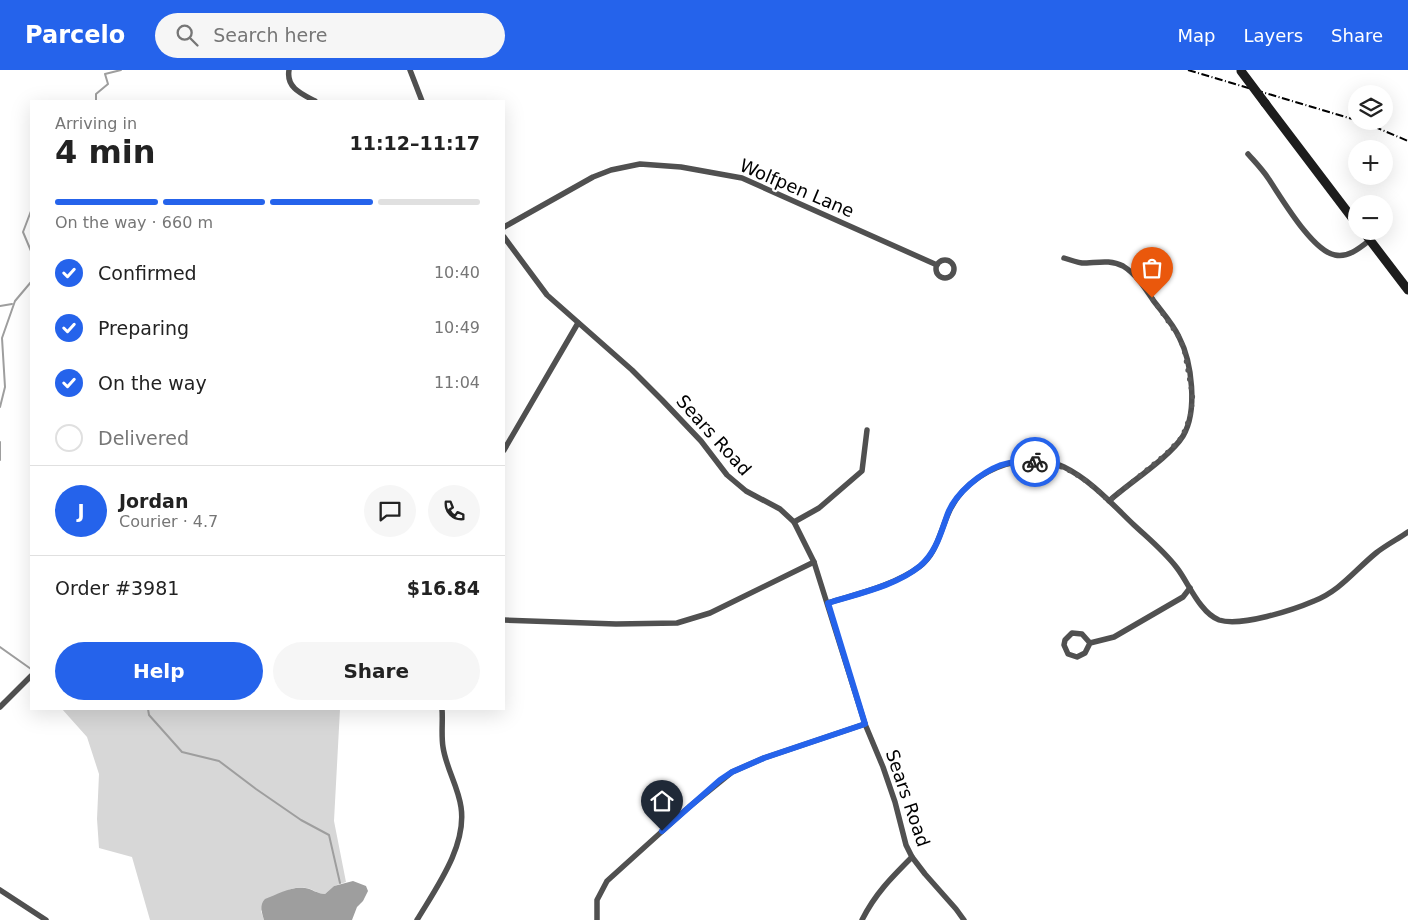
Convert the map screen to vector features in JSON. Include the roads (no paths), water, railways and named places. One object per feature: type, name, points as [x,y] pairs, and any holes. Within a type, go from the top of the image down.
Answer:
[{"type":"main road","points":[[1240,70],[1348,212]]},
{"type":"main road","points":[[1370,240],[1408,290]]},
{"type":"street","points":[[289,70],[291,84],[294,89],[314,100]]},
{"type":"street","points":[[410,70],[422,100]]},
{"type":"street","points":[[1248,154],[1259,166],[1291,213],[1325,250],[1335,256],[1345,256],[1358,250],[1370,240]]},
{"type":"street","name":"Wolfpen Lane","points":[[505,225],[602,173],[640,164],[681,167],[734,175],[937,265]]},
{"type":"street","name":"Sears Road","points":[[505,238],[540,288],[632,370],[675,413],[737,485],[780,509],[794,522],[814,562],[865,724],[883,766],[895,802],[902,832],[912,857],[964,920]]},
{"type":"street","points":[[1064,258],[1084,263],[1112,262],[1122,265],[1131,272],[1179,337],[1188,367],[1193,399],[1190,417],[1182,437],[1166,454],[1109,501]]},
{"type":"street","points":[[505,448],[578,322]]},
{"type":"street","points":[[794,522],[819,508],[862,471],[867,430]]},
{"type":"street","points":[[828,603],[881,586],[919,567],[928,558],[940,537],[949,511],[962,493],[981,476],[1002,465],[1024,461],[1048,462],[1064,467],[1098,490],[1162,550],[1177,568],[1209,615],[1219,620],[1249,620],[1314,601],[1329,594],[1343,584],[1377,552],[1408,532]]},
{"type":"street","points":[[505,620],[616,624],[677,623],[710,614],[814,562]]},
{"type":"street","points":[[1090,643],[1082,634],[1072,633],[1065,640],[1064,645],[1068,654],[1078,657],[1084,653],[1090,643],[1114,637],[1183,597],[1190,588]]},
{"type":"street","points":[[0,707],[30,677]]},
{"type":"street","points":[[417,920],[456,850],[462,825],[462,808],[459,794],[443,747],[442,710]]},
{"type":"street","points":[[597,920],[597,900],[608,881],[720,780],[744,766],[865,724]]},
{"type":"street","points":[[862,920],[872,900],[912,857]]},
{"type":"street","points":[[0,890],[46,920]]},
{"type":"waterway","points":[[96,100],[96,94],[108,84],[105,74],[121,70]]},
{"type":"waterway","points":[[30,214],[23,232],[30,249]]},
{"type":"waterway","points":[[0,407],[5,387],[2,338],[15,301],[30,283]]},
{"type":"waterway","points":[[0,306],[12,304]]},
{"type":"waterway","points":[[0,442],[0,460]]},
{"type":"waterway","points":[[0,647],[30,668]]},
{"type":"waterway","points":[[148,710],[149,715],[182,752],[219,761],[301,820],[329,835],[340,883]]},
{"type":"railway","points":[[1188,70],[1348,118]]},
{"type":"railway","points":[[1382,130],[1408,141]]}]
